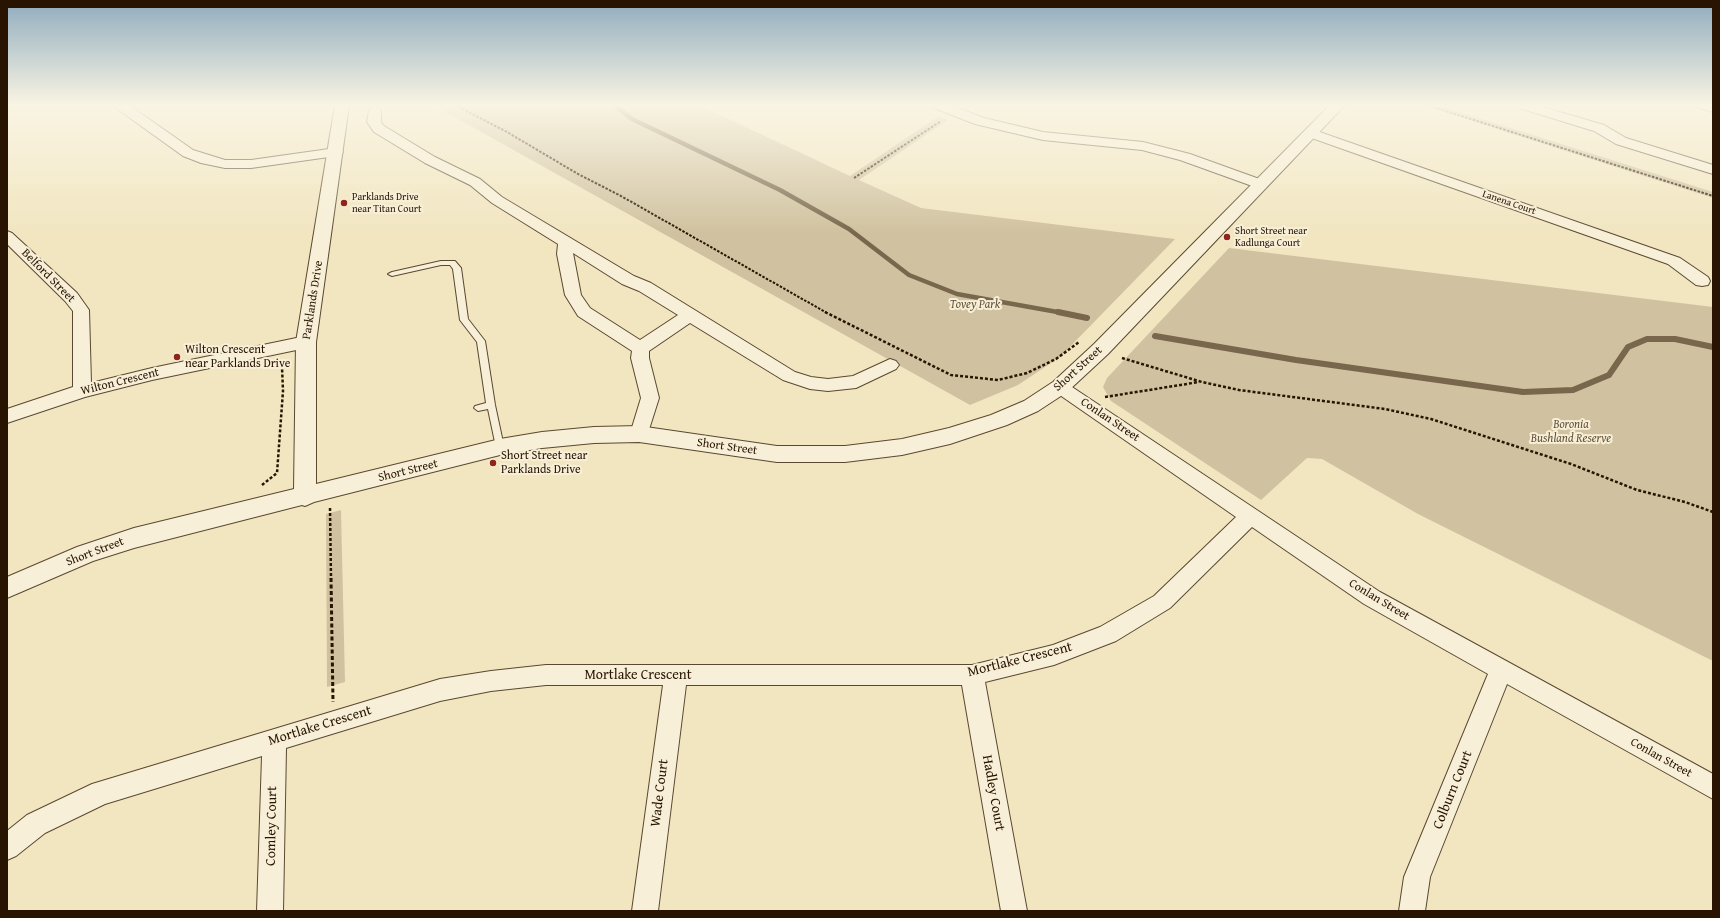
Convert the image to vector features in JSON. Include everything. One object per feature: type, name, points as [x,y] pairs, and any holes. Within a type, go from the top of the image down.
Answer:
[{"type":"street","points":[[181,148],[188,153],[212,162],[225,164],[251,164],[336,152]]},
{"type":"street","name":"Parklands Drive","points":[[305,497],[306,342],[337,148]]},
{"type":"street","points":[[410,148],[430,160],[475,182],[497,200],[690,315],[770,366],[789,376],[810,383],[828,385],[856,382],[890,365]]},
{"type":"street","points":[[1151,148],[1185,156],[1260,184]]},
{"type":"street","name":"Short Street","points":[[7,588],[85,554],[134,538],[305,497],[500,447],[542,440],[594,435],[639,434],[777,454],[845,454],[902,447],[950,436],[999,420],[1031,406],[1060,387],[1101,349],[1296,148]]},
{"type":"street","name":"Lanena Court","points":[[1353,148],[1674,261],[1702,281]]},
{"type":"street","points":[[1643,148],[1713,170]]},
{"type":"street","name":"Belford Street","points":[[7,236],[71,297],[81,310],[82,391]]},
{"type":"street","points":[[566,242],[565,254],[573,295],[584,312],[641,349]]},
{"type":"street","points":[[639,434],[650,398],[644,369],[640,358],[641,349],[690,315]]},
{"type":"street","name":"Wilton Crescent","points":[[7,416],[82,391],[152,374],[306,342]]},
{"type":"street","name":"Conlan Street","points":[[1060,387],[1372,598],[1713,787]]},
{"type":"street","name":"Mortlake Crescent","points":[[7,847],[36,824],[101,792],[440,690],[491,681],[546,675],[972,675],[1054,654],[1108,634],[1162,602],[1250,516]]},
{"type":"street","name":"Colburn Court","points":[[1412,911],[1417,878],[1501,670]]},
{"type":"street","name":"Wade Court","points":[[645,911],[676,675]]},
{"type":"street","name":"Hadley Court","points":[[972,675],[1014,911]]},
{"type":"street","name":"Comley Court","points":[[270,911],[274,740]]},
{"type":"lane","points":[[392,274],[441,263],[452,264],[457,268],[464,320],[481,341],[491,405],[500,447]]},
{"type":"lane","points":[[478,408],[491,405]]},
{"type":"path","points":[[534,148],[811,305],[951,375],[998,380],[1027,373],[1043,365],[1082,340]]},
{"type":"path","points":[[854,178],[901,148]]},
{"type":"path","points":[[1562,148],[1713,196]]},
{"type":"path","points":[[1122,358],[1202,382],[1239,390],[1385,409],[1431,418],[1469,432],[1571,464],[1637,490],[1685,502],[1713,512]]},
{"type":"path","points":[[256,488],[263,485],[277,473],[283,385],[282,367],[276,364]]},
{"type":"path","points":[[1104,397],[1202,382]]},
{"type":"path","points":[[330,508],[334,722]]},
{"type":"green space","name":"Tovey Park","points":[[510,148],[790,148],[850,176],[892,148],[907,148],[859,180],[921,208],[1175,239],[1060,357],[1018,385],[970,405]]},
{"type":"green space","points":[[1556,148],[1573,148],[1713,192],[1713,198]]},
{"type":"green space","name":"Boronia Bushland Reserve","points":[[1229,248],[1713,307],[1713,661],[1418,514],[1322,459],[1307,458],[1261,500],[1111,401],[1103,387],[1107,378]]},
{"type":"green space","points":[[341,510],[345,682],[327,687],[326,514]]},
{"type":"waterway","points":[[692,148],[780,190],[849,229],[909,275],[957,294],[1062,313]]},
{"type":"waterway","points":[[1062,313],[1087,318]]},
{"type":"waterway","points":[[1155,336],[1296,360],[1523,392],[1573,390],[1609,375],[1628,347],[1647,339],[1675,339],[1713,347]]},
{"type":"place","name":"Parklands Drive near Titan Court","points":[[344,203]]},
{"type":"place","name":"Short Street near Kadlunga Court","points":[[1227,237]]},
{"type":"place","name":"Wilton Crescent near Parklands Drive","points":[[177,357]]},
{"type":"place","name":"Short Street near Parklands Drive","points":[[493,463]]}]
